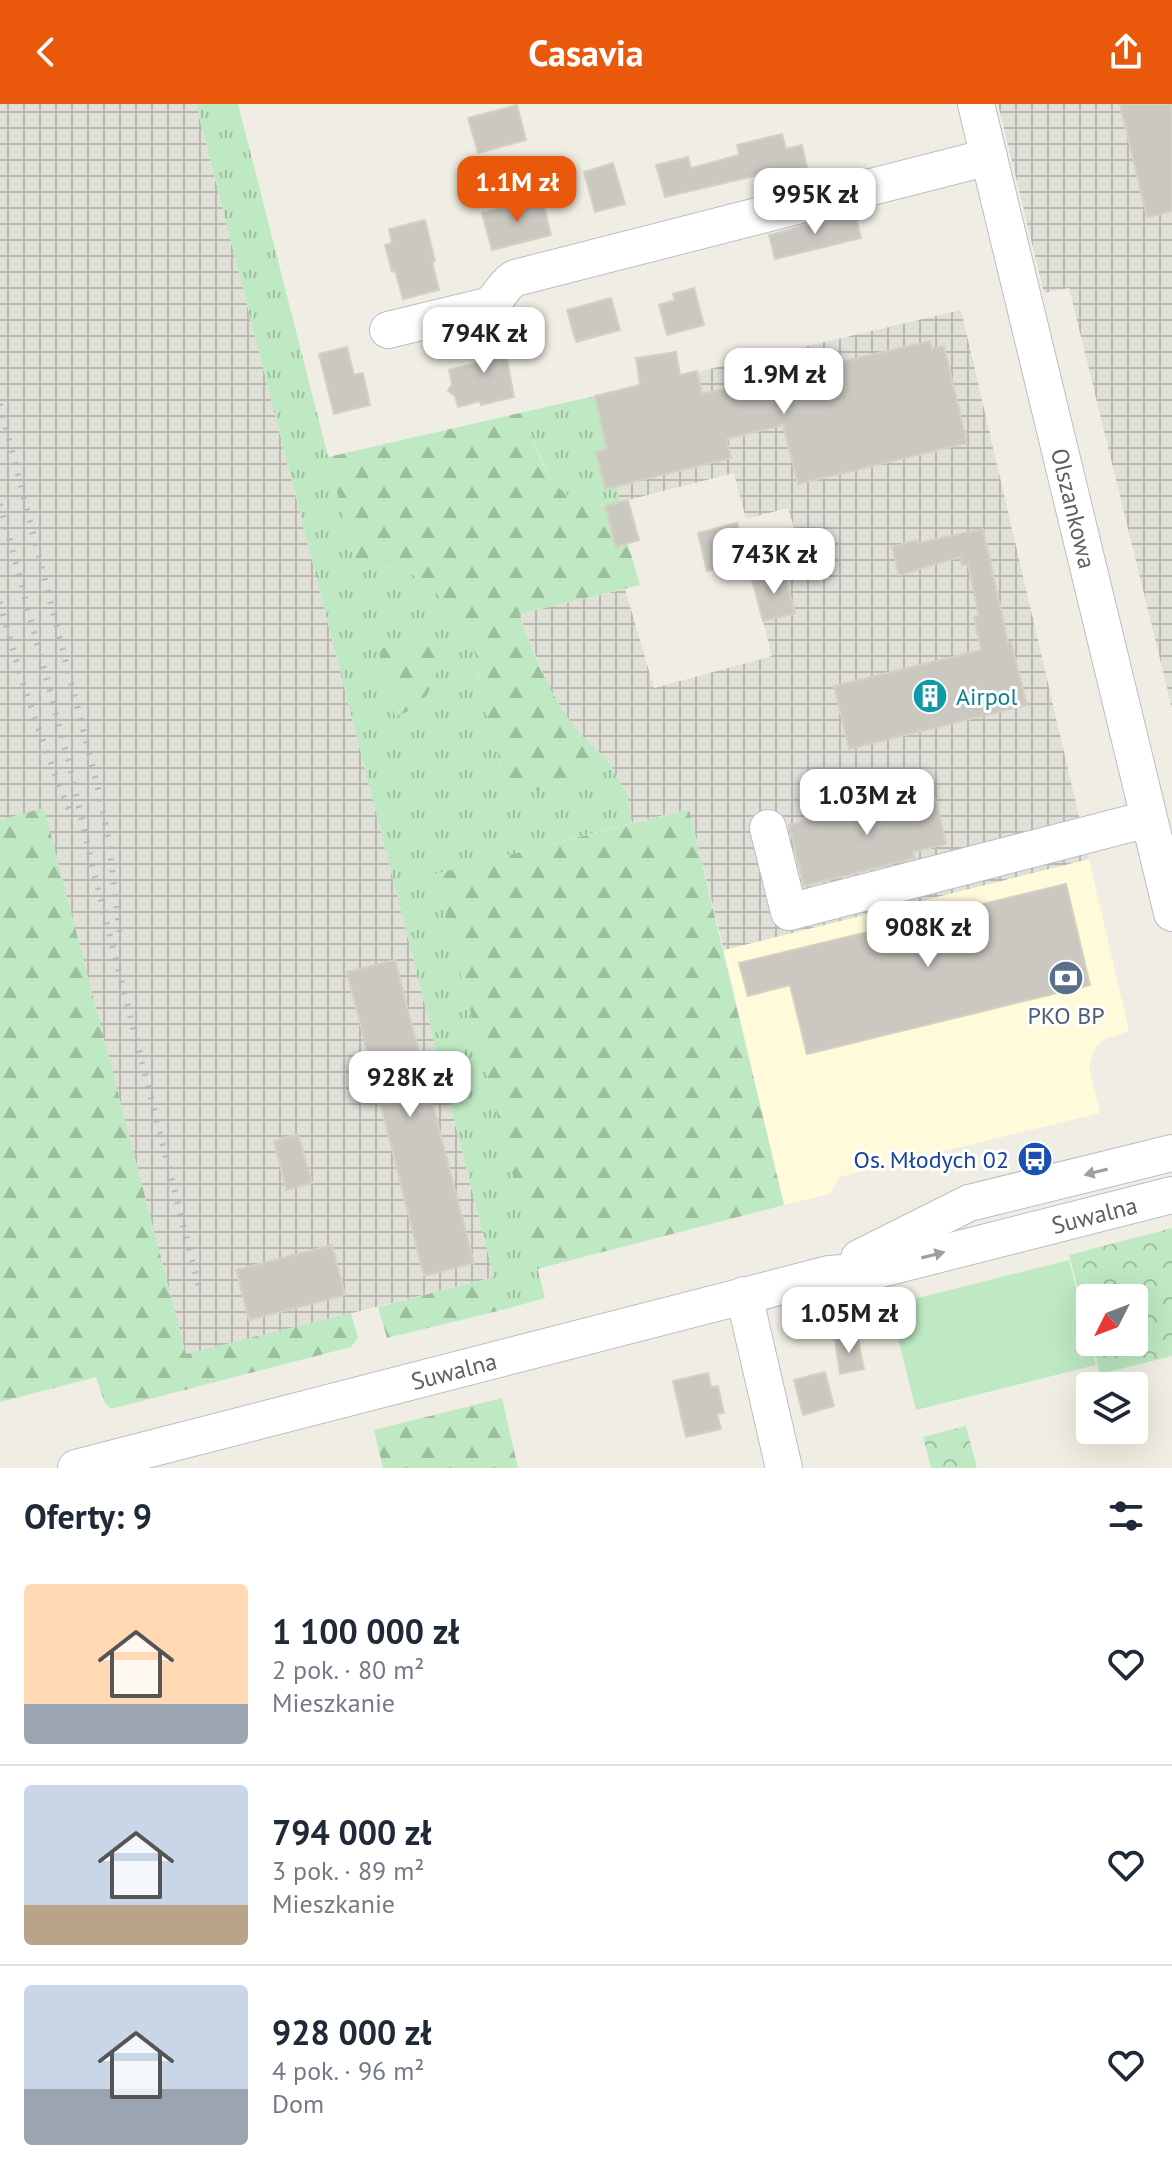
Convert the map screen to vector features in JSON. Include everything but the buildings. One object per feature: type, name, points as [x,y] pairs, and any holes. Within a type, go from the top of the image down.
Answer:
[{"type":"street","name":"Olszankowa","points":[[976,104],[1172,913]]},
{"type":"street","points":[[388,330],[487,306],[495,301],[507,282],[515,278],[989,157]]},
{"type":"street","points":[[768,828],[789,912],[1148,819]]},
{"type":"street","name":"Suwalna","points":[[829,1274],[969,1203],[1172,1153]]},
{"type":"street","name":"Suwalna","points":[[76,1468],[147,1459],[744,1295],[829,1274],[873,1271],[1172,1195]]},
{"type":"street","points":[[744,1295],[784,1468]]},
{"type":"shaded area","points":[[0,104],[196,104],[494,1277],[186,1355],[44,809],[0,820]]},
{"type":"shaded area","points":[[998,104],[1172,104],[1172,708],[1069,288],[1044,293]]},
{"type":"shaded area","points":[[961,310],[1089,859],[724,950],[689,809],[632,823],[627,794],[606,758],[587,743],[565,717],[551,693],[519,614],[625,589],[654,688],[772,656],[763,621],[794,613],[779,553],[800,548],[788,508],[746,519],[734,473],[620,502],[595,396]]},
{"type":"shaded area","points":[[1089,859],[1129,1031],[1105,1039],[1096,1046],[1089,1065],[1100,1113],[839,1177],[830,1194],[784,1205],[724,950]]},
{"type":"green space","points":[[196,104],[238,104],[356,566],[389,567],[412,574],[437,594],[458,620],[477,661],[480,699],[494,735],[500,766],[515,789],[540,790],[606,758],[627,794],[632,823],[436,874],[545,1298],[506,1309],[494,1277]]},
{"type":"green space","points":[[595,396],[620,502],[598,505],[580,502],[565,494],[554,482],[544,466],[524,412]]},
{"type":"green space","points":[[524,412],[541,461],[558,487],[570,497],[605,506],[616,546],[628,544],[640,585],[519,614],[552,692],[575,727],[606,758],[540,790],[515,790],[503,773],[494,734],[480,698],[478,666],[473,648],[448,606],[412,574],[384,566],[356,567],[328,457]]},
{"type":"green space","points":[[432,636],[440,656],[435,678],[427,695],[413,709],[395,717],[378,649]]},
{"type":"green space","points":[[44,808],[186,1354],[351,1313],[358,1338],[351,1347],[111,1409],[105,1403],[96,1377],[0,1402],[0,820]]},
{"type":"green space","points":[[689,809],[784,1205],[537,1269],[435,874]]},
{"type":"green space","points":[[1172,1228],[1172,1356],[1100,1372],[1096,1356],[1148,1356],[1148,1284],[1077,1284],[1069,1255]]},
{"type":"green space","points":[[1069,1260],[1076,1287],[1076,1356],[1094,1356],[1096,1365],[916,1410],[890,1305]]},
{"type":"green space","points":[[494,1277],[506,1309],[387,1338],[378,1307]]},
{"type":"green space","points":[[502,1398],[518,1468],[383,1468],[374,1430]]},
{"type":"green space","points":[[966,1426],[977,1468],[931,1468],[923,1437]]},
{"type":"railway","points":[[0,404],[97,784],[108,836],[120,936]]},
{"type":"railway","points":[[0,504],[69,763],[200,1291]]},
{"type":"railway","points":[[0,602],[33,712],[72,818]]},
{"type":"place","name":"Airpol","points":[[930,696]]},
{"type":"place","name":"PKO BP","points":[[1066,978]]},
{"type":"place","name":"Os. Młodych 02","points":[[1035,1159]]}]
